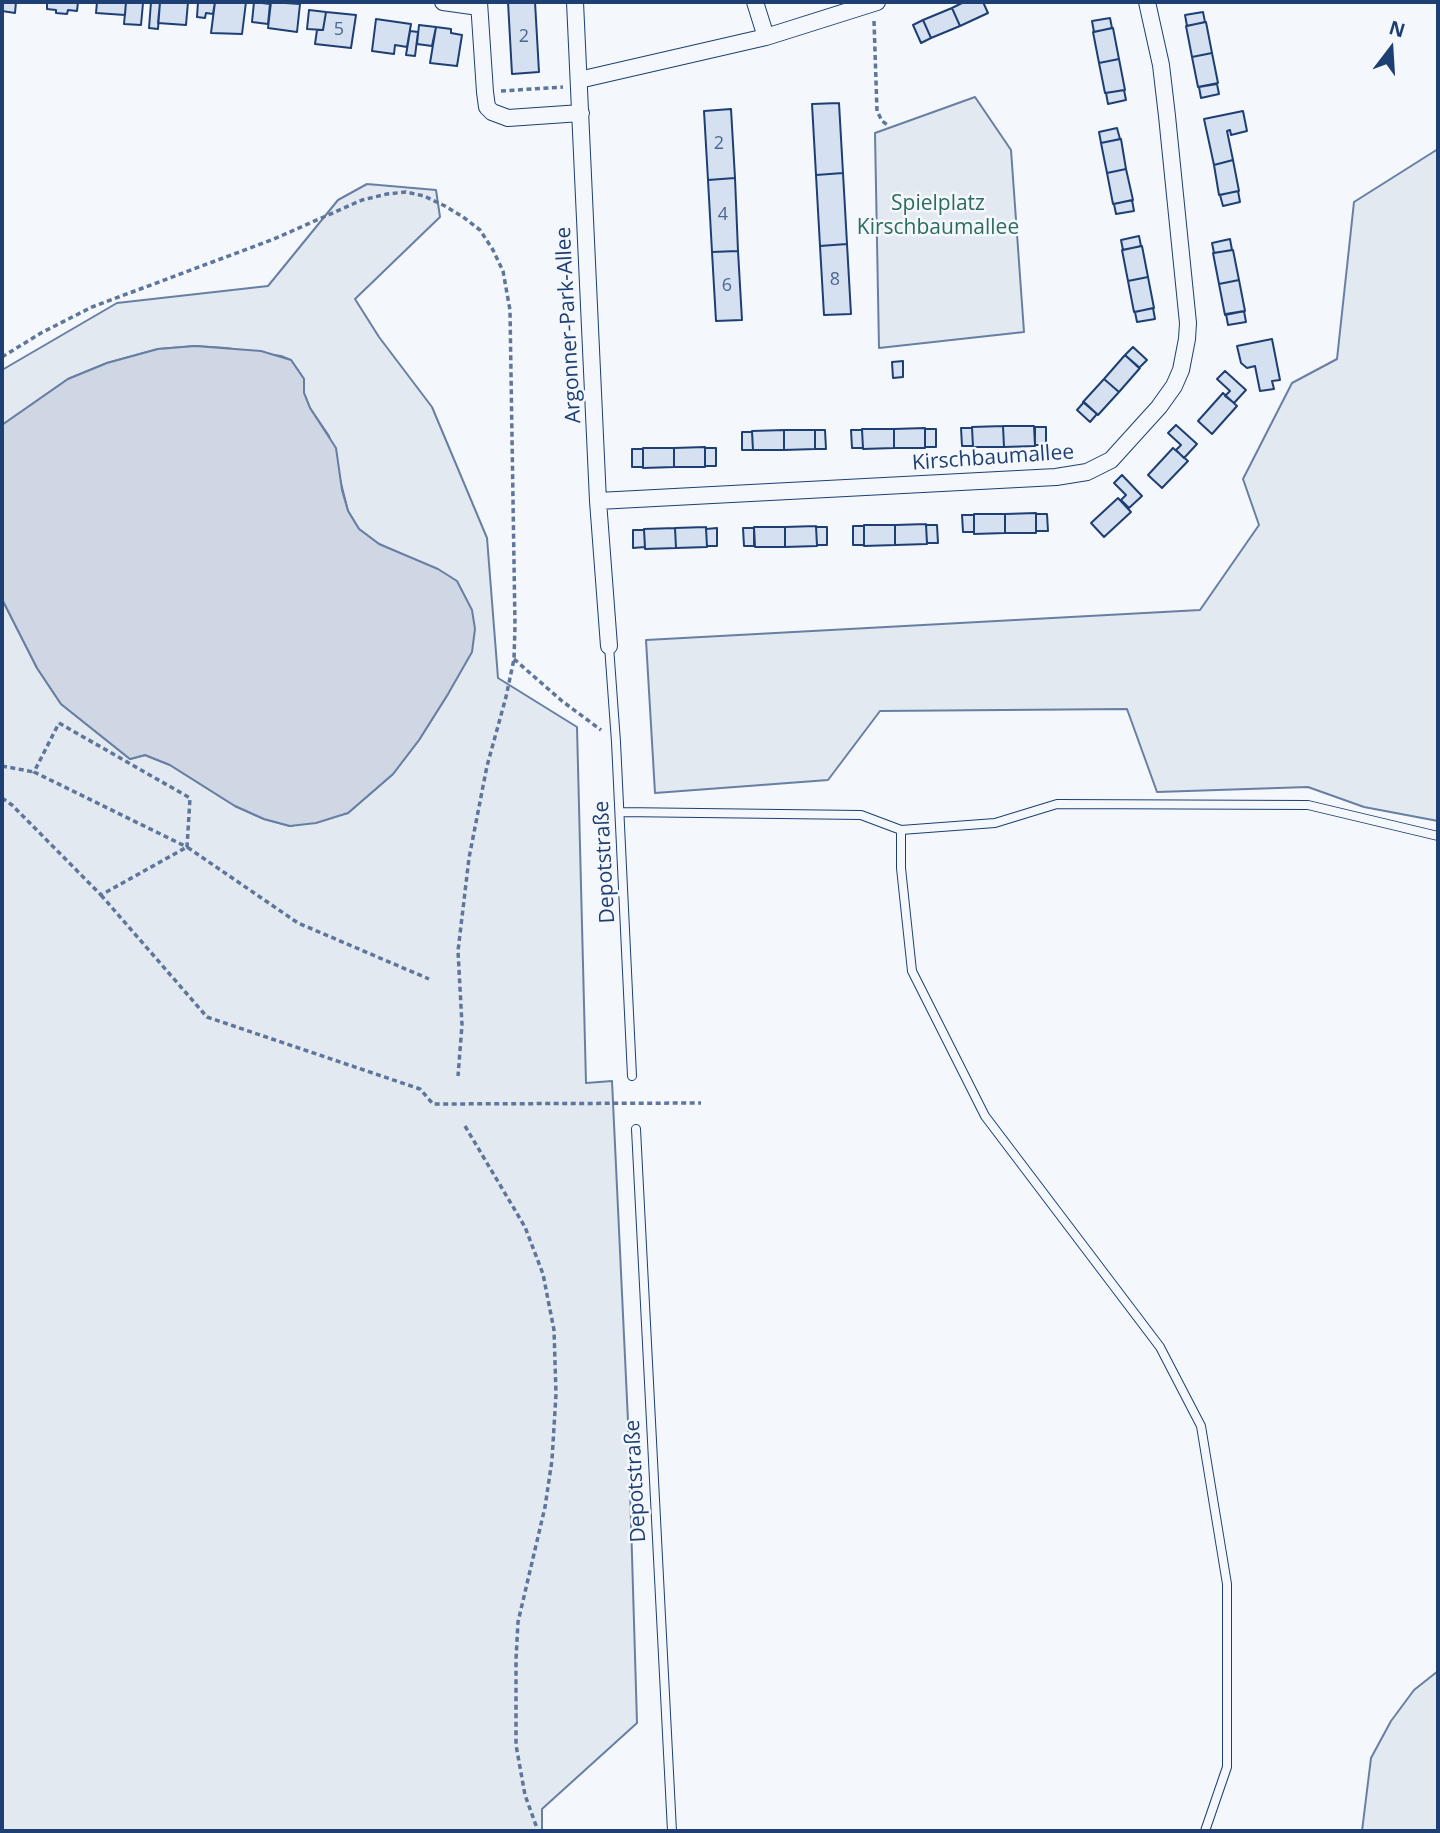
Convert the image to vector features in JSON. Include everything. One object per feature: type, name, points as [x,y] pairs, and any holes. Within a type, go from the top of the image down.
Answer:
[{"type":"street","points":[[443,2],[479,4],[485,92],[487,107],[492,112],[508,118],[581,113]]},
{"type":"street","name":"Argonner-Park-Allee","points":[[575,2],[598,501],[609,646]]},
{"type":"street","points":[[755,2],[766,37]]},
{"type":"street","name":"Kirschbaumallee","points":[[598,501],[1056,477],[1087,472],[1111,460],[1159,407],[1174,386],[1181,370],[1187,339],[1188,323],[1161,65],[1147,2]]},
{"type":"street","points":[[579,83],[766,37],[873,3]]},
{"type":"lane","name":"Depotstraße","points":[[609,646],[617,743],[632,1076]]},
{"type":"lane","points":[[620,812],[860,816],[901,830],[995,823],[1057,804],[1308,805],[1438,836]]},
{"type":"lane","points":[[901,830],[901,868],[912,971],[985,1116],[1160,1347],[1201,1426],[1227,1584],[1227,1767],[1205,1831]]},
{"type":"lane","name":"Depotstraße","points":[[636,1129],[672,1831]]},
{"type":"path","points":[[873,3],[877,111],[881,121],[889,126]]},
{"type":"path","points":[[485,92],[579,83]]},
{"type":"path","points":[[2,357],[92,307],[274,239],[362,200],[406,192],[424,196],[463,217],[480,230],[494,250],[503,271],[510,310],[513,409],[513,659],[506,697],[487,766],[469,858],[458,951],[462,1025],[458,1076]]},
{"type":"path","points":[[513,659],[617,743]]},
{"type":"path","points":[[34,772],[59,723],[190,798],[187,847]]},
{"type":"path","points":[[2,766],[34,772],[187,847],[298,923],[429,979]]},
{"type":"path","points":[[2,798],[101,895],[207,1017],[420,1089],[433,1104],[701,1103]]},
{"type":"path","points":[[101,895],[187,847]]},
{"type":"path","points":[[465,1126],[525,1227],[544,1274],[554,1329],[556,1394],[552,1460],[545,1507],[518,1622],[516,1659],[516,1745],[525,1795],[538,1831]]},
{"type":"green space","name":"Spielplatz Kirschbaumallee","points":[[975,97],[1011,150],[1024,332],[879,348],[875,133]]},
{"type":"green space","points":[[1438,149],[1438,821],[1364,807],[1308,787],[1157,792],[1127,709],[880,711],[828,780],[655,793],[646,640],[1200,610],[1259,525],[1243,479],[1292,383],[1337,359],[1354,202]]},
{"type":"green space","points":[[367,184],[436,190],[440,217],[355,299],[379,337],[432,407],[487,538],[498,678],[577,727],[586,1083],[612,1081],[628,1421],[637,1723],[542,1809],[542,1831],[2,1831],[2,599],[37,668],[61,704],[130,759],[145,755],[170,765],[235,806],[264,819],[290,826],[348,813],[393,774],[419,740],[448,694],[405,556],[379,544],[359,529],[348,511],[329,436],[310,408],[304,393],[304,379],[291,360],[281,356],[226,348],[195,346],[158,349],[107,363],[68,379],[2,425],[2,370],[117,303],[268,286],[338,200]]},
{"type":"green space","points":[[1438,1671],[1438,1831],[1362,1831],[1371,1758],[1391,1721],[1414,1690]]},
{"type":"shaded area","points":[[195,346],[261,351],[291,360],[304,379],[304,393],[310,408],[336,448],[342,490],[348,511],[359,529],[379,544],[438,569],[457,581],[472,610],[475,629],[472,652],[419,740],[393,774],[348,813],[316,823],[290,826],[264,819],[235,806],[170,765],[145,755],[130,759],[61,704],[37,668],[2,599],[2,425],[68,379],[107,363],[158,349]]},
{"type":"building","points":[[2,2],[16,2],[15,13],[2,11]]},
{"type":"building","points":[[47,2],[78,2],[77,11],[56,13],[56,10],[47,9]]},
{"type":"building","points":[[97,2],[126,2],[125,15],[96,13]]},
{"type":"building","points":[[126,2],[143,3],[141,25],[124,24]]},
{"type":"building","points":[[151,2],[160,2],[158,29],[149,28]]},
{"type":"building","points":[[160,2],[188,2],[186,25],[158,23]]},
{"type":"building","points":[[198,2],[215,2],[213,14],[206,13],[205,18],[197,17]]},
{"type":"building","points":[[215,2],[246,2],[242,34],[211,33]]},
{"type":"building","points":[[254,2],[270,4],[268,24],[252,22]]},
{"type":"building","points":[[271,2],[300,4],[297,32],[268,28]]},
{"type":"building","points":[[508,2],[535,2],[539,72],[512,74]]},
{"type":"building","points":[[964,2],[983,2],[988,13],[960,26],[952,8]]},
{"type":"building","points":[[952,8],[960,26],[931,38],[923,20]]},
{"type":"building","points":[[309,10],[326,12],[323,30],[307,29]]},
{"type":"building","points":[[326,12],[356,15],[351,48],[315,44],[317,30],[323,30]]},
{"type":"building","points":[[1203,12],[1205,22],[1187,26],[1185,15]]},
{"type":"building","points":[[1110,18],[1112,28],[1094,32],[1092,21]]},
{"type":"building","points":[[376,19],[411,24],[407,47],[395,45],[394,54],[372,51]]},
{"type":"building","points":[[923,20],[931,38],[921,43],[913,25]]},
{"type":"building","points":[[1206,22],[1212,53],[1192,57],[1186,26]]},
{"type":"building","points":[[419,25],[436,27],[432,46],[417,44]]},
{"type":"building","points":[[436,27],[451,29],[451,33],[462,35],[457,66],[430,63]]},
{"type":"building","points":[[1113,28],[1119,59],[1099,63],[1093,32]]},
{"type":"building","points":[[410,31],[418,32],[415,56],[406,55]]},
{"type":"building","points":[[1212,53],[1218,83],[1198,87],[1192,57]]},
{"type":"building","points":[[1119,59],[1125,90],[1105,93],[1099,63]]},
{"type":"building","points":[[1217,84],[1219,94],[1201,98],[1199,87]]},
{"type":"building","points":[[1124,90],[1126,100],[1108,104],[1106,93]]},
{"type":"building","points":[[839,103],[843,173],[816,175],[812,104]]},
{"type":"building","points":[[731,109],[735,178],[708,180],[704,111]]},
{"type":"building","points":[[1243,111],[1247,131],[1231,135],[1230,130],[1227,131],[1233,160],[1214,165],[1204,119]]},
{"type":"building","points":[[1117,128],[1120,139],[1101,143],[1099,132]]},
{"type":"building","points":[[1121,139],[1126,169],[1107,173],[1101,143]]},
{"type":"building","points":[[1233,160],[1239,191],[1219,195],[1214,165]]},
{"type":"building","points":[[1126,169],[1133,200],[1113,204],[1107,173]]},
{"type":"building","points":[[843,173],[847,244],[820,246],[816,175]]},
{"type":"building","points":[[735,178],[738,251],[712,252],[708,180]]},
{"type":"building","points":[[1238,191],[1240,202],[1223,206],[1220,195]]},
{"type":"building","points":[[1132,200],[1134,211],[1116,214],[1114,204]]},
{"type":"building","points":[[1139,236],[1141,246],[1123,250],[1121,240]]},
{"type":"building","points":[[1230,239],[1232,250],[1214,253],[1212,243]]},
{"type":"building","points":[[847,244],[851,314],[824,315],[820,246]]},
{"type":"building","points":[[1142,246],[1148,277],[1128,281],[1122,250]]},
{"type":"building","points":[[1233,250],[1239,280],[1219,284],[1213,253]]},
{"type":"building","points":[[738,251],[742,320],[716,321],[712,252]]},
{"type":"building","points":[[1148,277],[1154,308],[1134,312],[1128,281]]},
{"type":"building","points":[[1239,280],[1245,311],[1225,315],[1219,284]]},
{"type":"building","points":[[1153,308],[1155,319],[1137,322],[1135,312]]},
{"type":"building","points":[[1244,311],[1246,322],[1228,325],[1226,314]]},
{"type":"building","points":[[1272,339],[1280,380],[1272,381],[1274,389],[1260,391],[1255,366],[1247,368],[1241,363],[1237,346]]},
{"type":"building","points":[[1133,347],[1147,360],[1139,368],[1125,355]]},
{"type":"building","points":[[1125,355],[1140,368],[1119,392],[1104,379]]},
{"type":"building","points":[[903,361],[903,377],[893,378],[892,362]]},
{"type":"building","points":[[1225,371],[1246,390],[1234,403],[1225,396],[1230,391],[1217,379]]},
{"type":"building","points":[[1104,379],[1119,392],[1098,415],[1083,402]]},
{"type":"building","points":[[1223,393],[1237,406],[1212,434],[1198,421]]},
{"type":"building","points":[[1084,402],[1097,414],[1090,422],[1077,410]]},
{"type":"building","points":[[1176,425],[1197,444],[1184,458],[1176,450],[1181,445],[1168,433]]},
{"type":"building","points":[[1003,426],[1004,447],[973,447],[972,427]]},
{"type":"building","points":[[1003,426],[1034,426],[1035,446],[1004,447]]},
{"type":"building","points":[[1035,427],[1046,427],[1046,445],[1035,445]]},
{"type":"building","points":[[925,428],[925,448],[894,448],[894,429]]},
{"type":"building","points":[[961,428],[972,428],[973,446],[962,446]]},
{"type":"building","points":[[862,429],[894,429],[894,448],[863,449]]},
{"type":"building","points":[[925,429],[936,429],[936,447],[925,447]]},
{"type":"building","points":[[784,430],[784,450],[753,450],[752,431]]},
{"type":"building","points":[[784,430],[815,430],[815,449],[784,450]]},
{"type":"building","points":[[815,430],[825,430],[826,449],[815,449]]},
{"type":"building","points":[[851,430],[862,430],[863,448],[852,448]]},
{"type":"building","points":[[742,432],[752,432],[753,450],[742,450]]},
{"type":"building","points":[[705,447],[705,467],[674,467],[674,448]]},
{"type":"building","points":[[643,448],[674,448],[674,467],[643,468]]},
{"type":"building","points":[[705,448],[716,448],[716,466],[705,466]]},
{"type":"building","points":[[1173,448],[1188,461],[1162,488],[1148,475]]},
{"type":"building","points":[[632,449],[643,449],[643,467],[632,467]]},
{"type":"building","points":[[1122,475],[1142,496],[1129,508],[1121,500],[1126,495],[1114,483]]},
{"type":"building","points":[[1118,498],[1131,512],[1104,537],[1091,523]]},
{"type":"building","points":[[1036,513],[1036,533],[1005,533],[1005,514]]},
{"type":"building","points":[[974,514],[1005,514],[1005,533],[974,534]]},
{"type":"building","points":[[1036,514],[1047,514],[1048,531],[1036,531]]},
{"type":"building","points":[[962,515],[974,515],[974,532],[963,532]]},
{"type":"building","points":[[926,524],[927,544],[895,545],[895,525]]},
{"type":"building","points":[[864,525],[895,525],[895,545],[864,546]]},
{"type":"building","points":[[926,525],[937,525],[938,543],[927,543]]},
{"type":"building","points":[[816,526],[817,546],[785,547],[785,527]]},
{"type":"building","points":[[853,526],[864,526],[864,545],[853,545]]},
{"type":"building","points":[[706,527],[707,547],[676,548],[675,528]]},
{"type":"building","points":[[754,527],[785,527],[785,547],[755,547]]},
{"type":"building","points":[[816,527],[827,527],[827,545],[817,545]]},
{"type":"building","points":[[675,528],[676,548],[645,549],[644,529]]},
{"type":"building","points":[[717,528],[717,546],[707,546],[706,529]]},
{"type":"building","points":[[743,528],[754,528],[754,546],[744,546]]},
{"type":"building","points":[[633,530],[644,530],[645,547],[633,548]]}]
